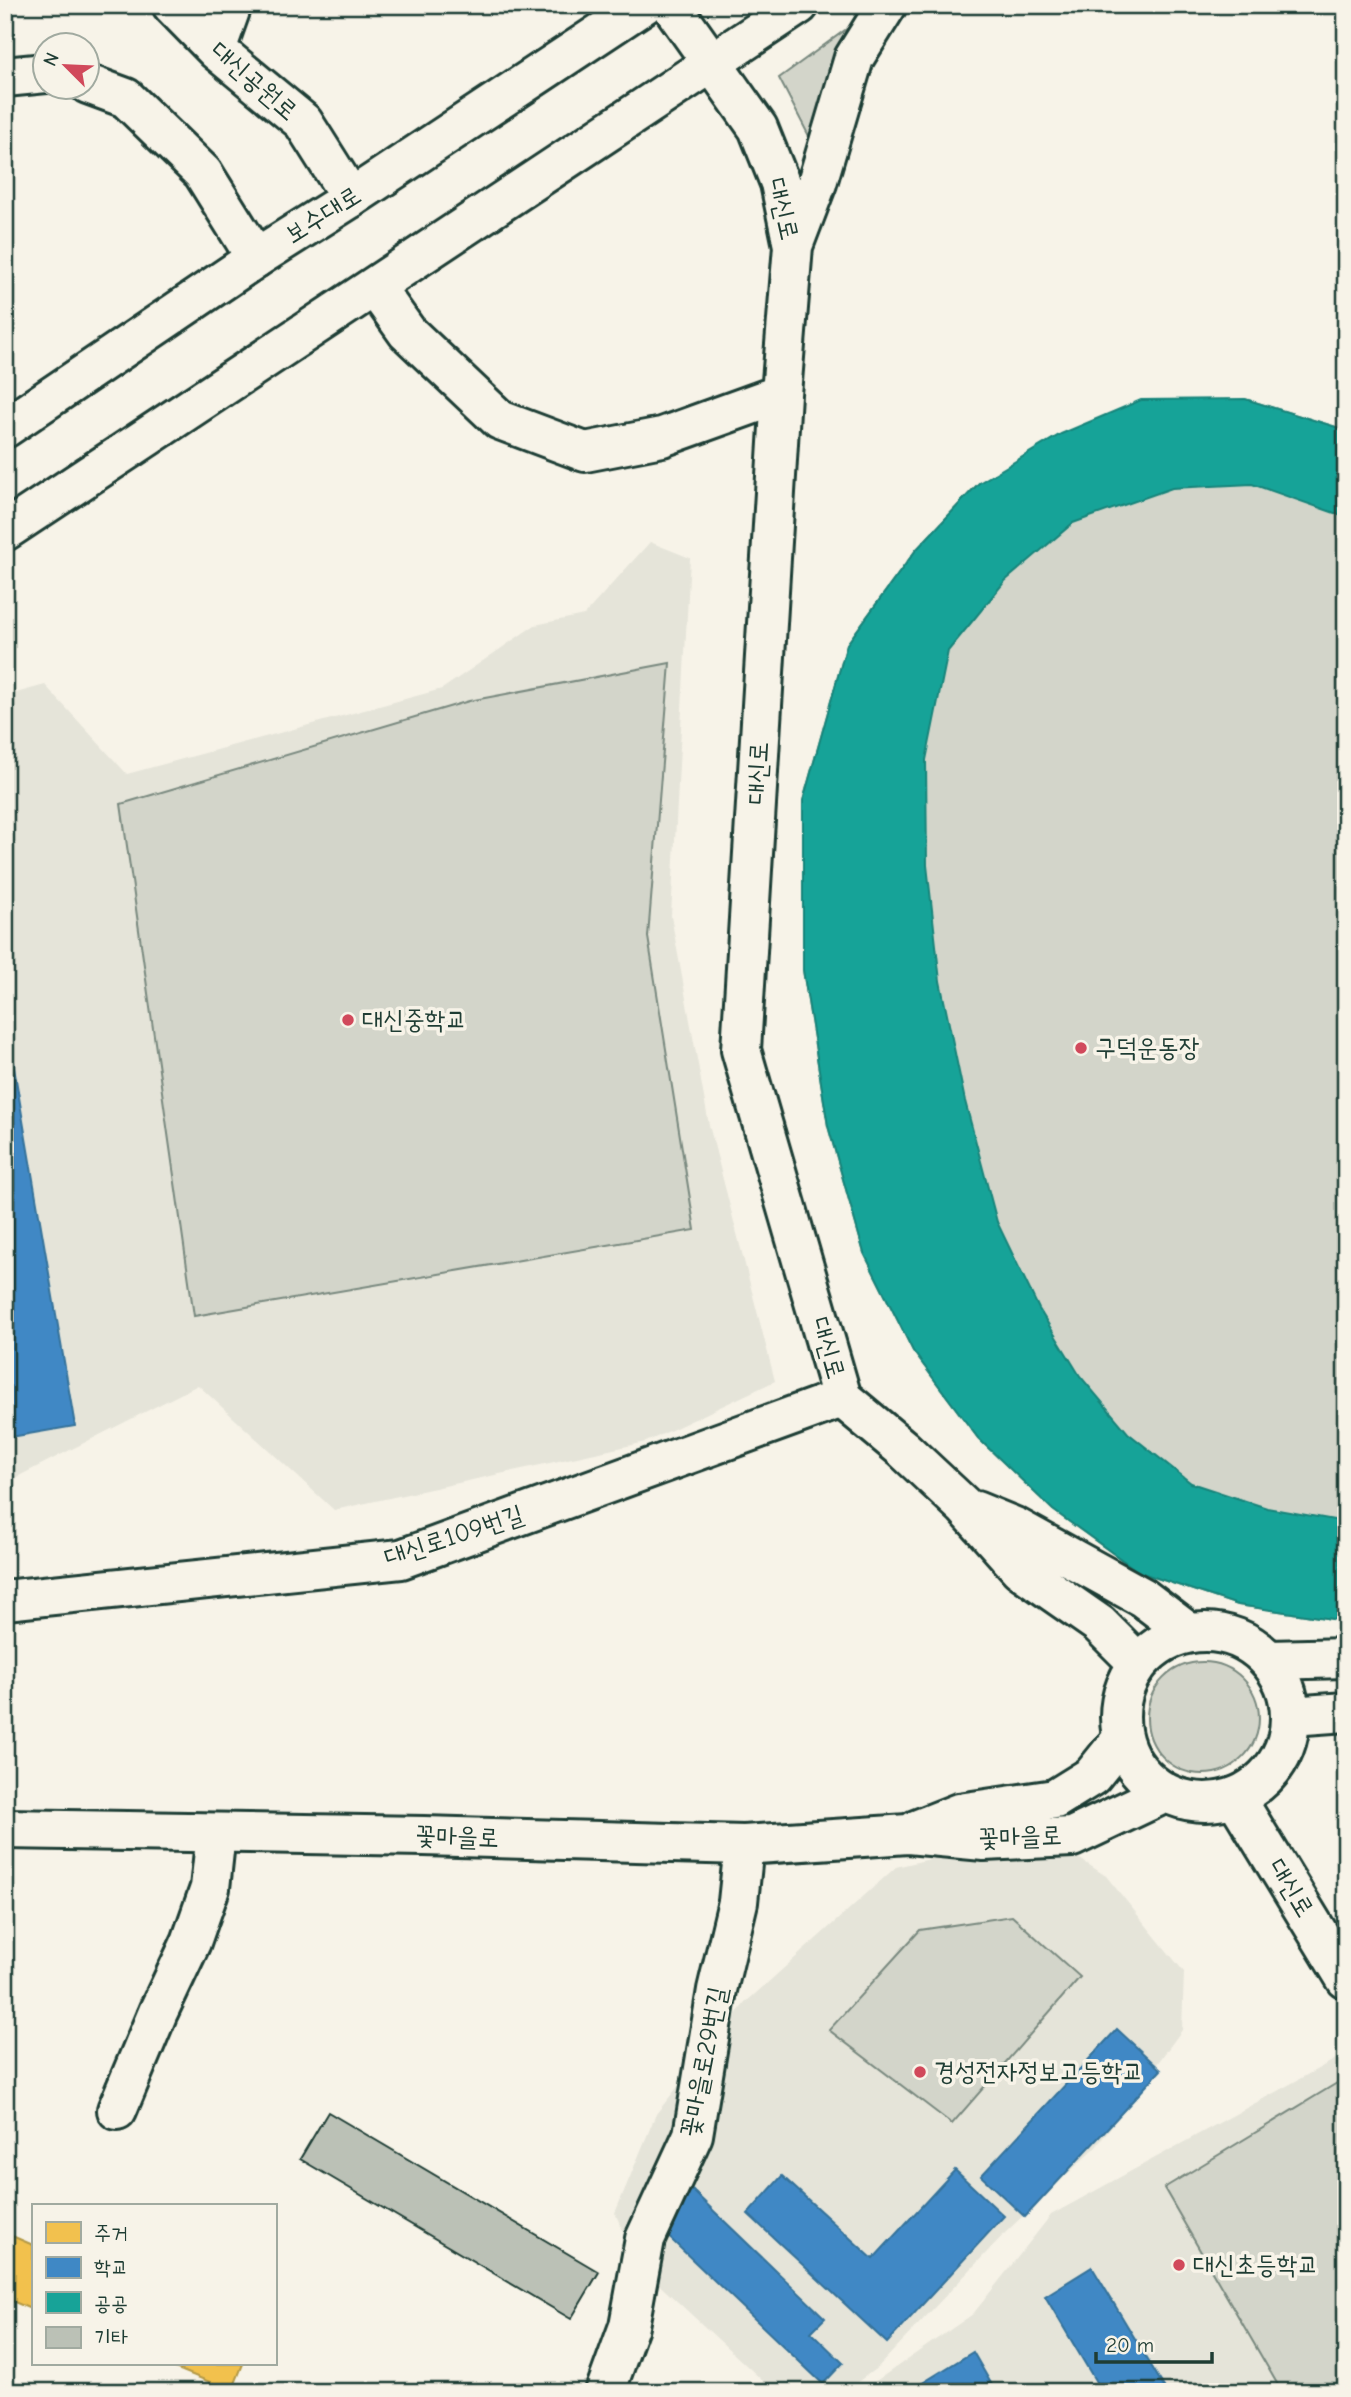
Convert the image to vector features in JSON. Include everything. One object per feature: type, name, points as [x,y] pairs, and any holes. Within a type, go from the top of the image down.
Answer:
[{"type":"street","name":"대신공원로","points":[[172,5],[216,50],[303,122],[351,198]]},
{"type":"street","points":[[216,50],[232,5]]},
{"type":"street","name":"보수대로","points":[[5,428],[256,258],[643,5]]},
{"type":"street","name":"대신로","points":[[671,5],[758,128],[780,183],[793,246],[781,394],[741,1050],[842,1398],[902,1448],[964,1506],[1020,1569],[1099,1624],[1138,1663]]},
{"type":"street","points":[[5,531],[799,5]]},
{"type":"street","points":[[793,246],[817,183],[855,58],[887,5]]},
{"type":"street","points":[[5,78],[32,75]]},
{"type":"street","points":[[102,89],[126,98],[203,173],[256,258]]},
{"type":"street","points":[[375,287],[407,332],[500,420],[585,452],[662,437],[781,394]]},
{"type":"street","name":"대신로109번길","points":[[5,1600],[401,1559],[842,1398]]},
{"type":"street","name":"대신로","points":[[964,1506],[1015,1527],[1142,1597],[1188,1632]]},
{"type":"street","points":[[1188,1632],[1218,1632],[1246,1641],[1270,1660],[1285,1686],[1290,1716],[1284,1750],[1265,1778],[1236,1797],[1212,1802],[1188,1801],[1165,1793],[1138,1771],[1121,1740],[1119,1713],[1124,1687],[1138,1663],[1160,1643],[1188,1632]]},
{"type":"street","points":[[1270,1660],[1346,1658]]},
{"type":"street","points":[[1290,1716],[1346,1712]]},
{"type":"street","name":"꽃마을로","points":[[908,1834],[958,1813],[1055,1799],[1091,1776],[1121,1740]]},
{"type":"street","name":"꽃마을로","points":[[5,1829],[744,1845],[908,1834],[984,1841],[1072,1837],[1165,1793]]},
{"type":"street","name":"대신로","points":[[1236,1797],[1346,1979]]},
{"type":"street","points":[[117,2110],[195,1931],[210,1888],[216,1833]]},
{"type":"street","name":"꽃마을로29번길","points":[[605,2392],[629,2326],[645,2239],[693,2135],[717,1990],[738,1902],[744,1845]]},
{"type":"shaded area","points":[[848,28],[811,140],[779,78]]},
{"type":"shaded area","name":"구덕운동장","points":[[1245,399],[1346,432],[1346,1621],[1238,1605],[1139,1572],[1053,1510],[978,1438],[913,1351],[864,1253],[828,1126],[803,970],[803,801],[847,644],[916,550],[979,483]]},
{"type":"shaded area","name":"대신중학교","points":[[650,542],[690,558],[671,916],[709,1125],[775,1381],[646,1442],[334,1510],[198,1385],[5,1483],[5,696],[45,685],[127,774],[442,689],[535,625],[584,615]]},
{"type":"shaded area","points":[[670,663],[648,937],[695,1230],[194,1316],[121,804],[469,701]]},
{"type":"shaded area","points":[[1203,1662],[1225,1666],[1243,1678],[1255,1696],[1259,1718],[1255,1740],[1243,1758],[1225,1770],[1203,1774],[1181,1770],[1163,1758],[1151,1740],[1147,1718],[1151,1696],[1163,1678],[1181,1666]]},
{"type":"shaded area","name":"경성전자정보고등학교","points":[[1040,1833],[1106,1876],[1184,1972],[1182,2030],[1096,2147],[1006,2232],[878,2367],[844,2392],[775,2392],[639,2266],[615,2213],[656,2114],[745,2003],[896,1867]]},
{"type":"shaded area","points":[[1012,1916],[1080,1977],[952,2124],[829,2030],[920,1930]]},
{"type":"shaded area","name":"대신초등학교","points":[[1345,2054],[1346,2392],[860,2392],[973,2314],[1051,2215]]},
{"type":"shaded area","points":[[1342,2080],[1346,2086],[1346,2392],[1282,2392],[1164,2188]]},
{"type":"building: 주거","points":[[5,2233],[32,2245],[32,2310],[5,2298]]},
{"type":"building: 주거","points":[[170,2366],[242,2366],[232,2391]]},
{"type":"building: 학교","points":[[5,1015],[75,1426],[5,1438]]},
{"type":"building: 학교","points":[[1117,2029],[1161,2070],[1025,2217],[981,2176]]},
{"type":"building: 학교","points":[[955,2170],[1004,2216],[887,2343],[748,2214],[782,2176],[873,2259]]},
{"type":"building: 학교","points":[[692,2190],[825,2318],[811,2332],[843,2363],[823,2384],[657,2226]]},
{"type":"building: 학교","points":[[1092,2267],[1167,2392],[1102,2392],[1045,2296]]},
{"type":"building: 학교","points":[[973,2352],[996,2392],[908,2392]]},
{"type":"building: 공공","points":[[1245,399],[1346,432],[1346,517],[1252,484],[1172,488],[1073,523],[1005,581],[948,651],[926,760],[927,865],[940,981],[965,1101],[997,1222],[1039,1309],[1080,1376],[1128,1433],[1191,1483],[1267,1508],[1346,1522],[1346,1621],[1238,1605],[1139,1572],[1053,1510],[978,1438],[913,1351],[864,1253],[828,1126],[803,970],[803,801],[847,644],[916,550],[979,483],[1061,434],[1141,400]]},
{"type":"building: 기타","points":[[328,2112],[599,2272],[571,2319],[300,2159]]},
{"type":"place","name":"대신중학교","points":[[348,1020]]},
{"type":"place","name":"구덕운동장","points":[[1081,1048]]},
{"type":"place","name":"경성전자정보고등학교","points":[[920,2072]]},
{"type":"place","name":"대신초등학교","points":[[1179,2265]]}]
